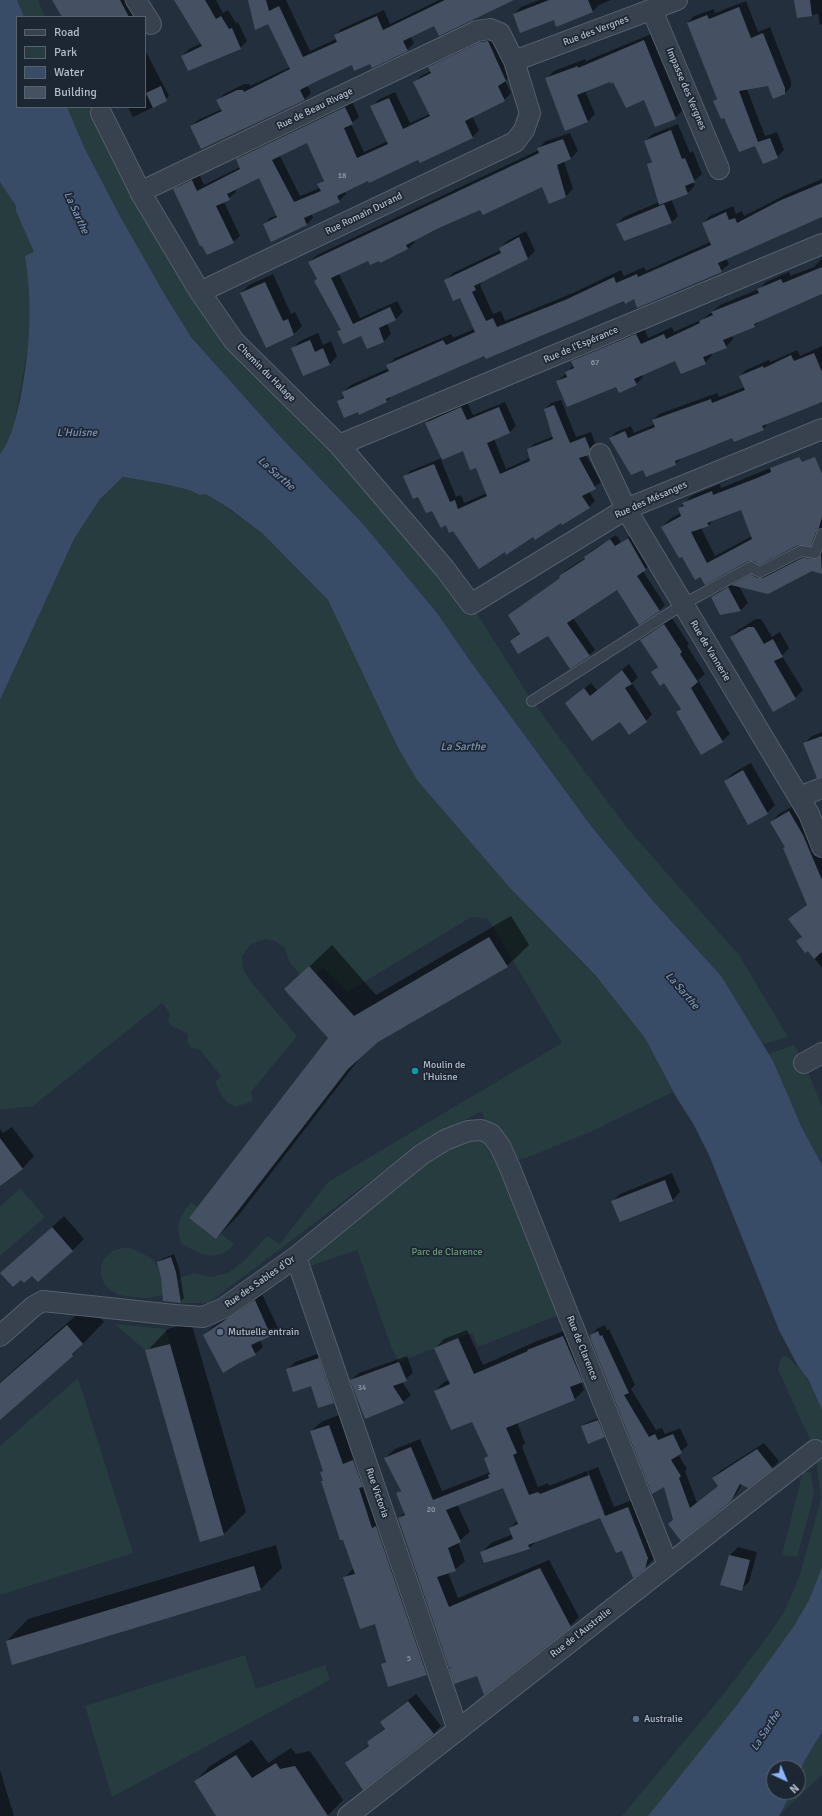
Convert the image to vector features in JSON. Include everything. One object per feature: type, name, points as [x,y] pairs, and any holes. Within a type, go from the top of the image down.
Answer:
[{"type":"street","points":[[136,0],[151,24]]},
{"type":"street","name":"Rue des Vergnes","points":[[514,61],[676,0]]},
{"type":"street","name":"Impasse des Vergnes","points":[[652,10],[719,169]]},
{"type":"street","name":"Rue de Beau Rivage","points":[[140,192],[477,31],[490,29],[500,33],[514,61]]},
{"type":"street","name":"Rue Romain Durand","points":[[200,292],[515,142],[524,130],[530,113],[514,61]]},
{"type":"street","name":"Chemin du Halage","points":[[101,113],[140,192],[200,292],[234,341],[339,445],[445,569],[470,604]]},
{"type":"street","name":"Rue de l'Espérance","points":[[339,445],[822,244]]},
{"type":"street","name":"Rue des Mésanges","points":[[470,604],[626,509],[821,432]]},
{"type":"street","name":"Rue de Vannerie","points":[[600,454],[626,509],[682,605],[809,814],[822,847]]},
{"type":"street","points":[[799,797],[822,788]]},
{"type":"street","points":[[804,1063],[822,1053]]},
{"type":"street","name":"Rue des Sables d'Or","points":[[0,1336],[34,1306],[43,1301],[203,1317],[224,1308],[296,1257],[421,1155],[439,1144],[468,1131],[481,1130],[491,1134]]},
{"type":"street","name":"Rue de Clarence","points":[[491,1134],[500,1146],[510,1168],[668,1565]]},
{"type":"street","name":"Rue Victoria","points":[[296,1257],[458,1730]]},
{"type":"street","name":"Rue de l'Australie","points":[[348,1816],[815,1450]]},
{"type":"lane","points":[[532,701],[682,605],[751,567],[760,572],[801,551],[815,553],[822,534]]},
{"type":"green space","points":[[17,0],[38,0],[45,16],[24,16]]},
{"type":"green space","points":[[67,108],[98,108],[200,292],[471,604],[532,701],[628,829],[739,955],[788,1037],[763,1044],[722,977],[653,901],[591,826],[437,613],[364,525],[275,431],[191,337],[120,216],[85,149]]},
{"type":"green space","points":[[0,182],[16,206],[16,211],[35,253],[30,283],[31,307],[29,342],[14,425],[8,444],[0,454]]},
{"type":"green space","points":[[123,477],[164,484],[189,490],[200,495],[209,495],[263,534],[328,600],[397,746],[417,780],[510,888],[600,981],[645,1038],[673,1092],[590,1132],[521,1160],[516,1159],[508,1140],[485,1121],[482,1111],[417,1146],[208,1303],[181,1303],[177,1279],[194,1273],[211,1277],[228,1273],[244,1261],[267,1236],[280,1244],[328,1182],[562,1043],[488,919],[471,917],[348,992],[323,968],[316,974],[309,966],[300,974],[290,963],[285,948],[275,941],[264,939],[250,945],[242,956],[243,969],[251,982],[297,1036],[251,1092],[253,1101],[236,1107],[225,1100],[215,1082],[221,1076],[199,1049],[191,1048],[187,1041],[188,1035],[170,1025],[168,1022],[170,1013],[162,1003],[33,1106],[0,1110],[0,700],[74,539],[100,499]]},
{"type":"green space","points":[[794,1045],[804,1063],[822,1106],[822,1165],[802,1128],[768,1054]]},
{"type":"green space","name":"Parc de Clarence","points":[[468,1136],[490,1145],[563,1313],[478,1347],[472,1333],[399,1362],[392,1349],[357,1250],[313,1265],[310,1265],[309,1261],[407,1175]]},
{"type":"green space","points":[[20,1188],[45,1217],[0,1256],[0,1207]]},
{"type":"green space","points":[[191,1202],[198,1207],[190,1218],[216,1239],[221,1234],[234,1244],[221,1254],[208,1256],[181,1243],[178,1231],[179,1221]]},
{"type":"green space","points":[[129,1248],[147,1255],[156,1264],[161,1276],[163,1295],[152,1298],[138,1298],[120,1295],[106,1286],[101,1273],[101,1266],[104,1259],[117,1249]]},
{"type":"green space","points":[[115,1324],[165,1329],[170,1344],[145,1350]]},
{"type":"green space","points":[[783,1356],[787,1356],[805,1375],[822,1409],[822,1567],[809,1600],[794,1626],[737,1705],[648,1816],[622,1816],[722,1696],[767,1637],[783,1614],[800,1575],[821,1499],[815,1450],[778,1370],[780,1360]]},
{"type":"green space","points":[[78,1378],[133,1553],[0,1595],[0,1446]]},
{"type":"green space","points":[[803,1471],[811,1473],[814,1495],[797,1557],[782,1555]]},
{"type":"green space","points":[[245,1655],[256,1689],[325,1665],[330,1680],[112,1797],[85,1706]]},
{"type":"green space","points":[[822,1732],[822,1775],[806,1790],[805,1760]]},
{"type":"green space","points":[[787,1800],[795,1800],[781,1813]]},
{"type":"water","name":"La Sarthe","points":[[0,0],[17,0],[24,16],[16,16],[16,108],[67,108],[85,149],[120,216],[191,337],[275,431],[364,525],[437,613],[591,826],[653,901],[722,977],[773,1061],[802,1128],[822,1165],[822,1410],[808,1379],[798,1366],[779,1330],[709,1155],[694,1125],[675,1095],[645,1038],[596,976],[510,888],[417,780],[397,746],[328,600],[263,534],[230,509],[206,494],[200,495],[189,490],[164,484],[123,477],[100,499],[74,539],[0,700],[0,454],[13,428],[20,400],[28,346],[30,310],[25,256],[34,252],[16,211],[16,206],[0,182]]},
{"type":"water","name":"La Sarthe","points":[[822,1567],[822,1732],[805,1760],[766,1760],[766,1800],[787,1800],[779,1816],[648,1816],[737,1705],[794,1626],[809,1600]]},
{"type":"building","points":[[52,0],[120,0],[128,16],[61,16]]},
{"type":"building","points":[[174,0],[205,0],[216,19],[221,16],[229,29],[232,28],[241,49],[188,71],[181,56],[202,46]]},
{"type":"building","points":[[248,0],[266,0],[269,11],[279,6],[303,57],[337,42],[334,35],[377,16],[383,30],[445,0],[514,0],[439,36],[434,26],[403,41],[408,51],[372,68],[370,64],[354,71],[352,65],[315,82],[300,90],[305,100],[201,149],[190,126],[222,111],[216,100],[237,90],[243,90],[244,92],[290,69],[268,24],[255,30]]},
{"type":"building","points":[[549,0],[588,0],[593,12],[556,27],[554,20],[520,33],[513,14]]},
{"type":"building","points":[[794,0],[810,0],[812,16],[797,18]]},
{"type":"building","points":[[739,7],[751,38],[763,33],[785,88],[785,94],[773,99],[768,86],[739,91],[758,142],[770,138],[778,158],[763,164],[755,146],[739,152],[724,118],[721,119],[713,101],[717,99],[687,23],[707,15],[709,19]]},
{"type":"building","points":[[644,40],[676,119],[655,127],[644,100],[626,108],[613,82],[611,84],[610,82],[577,95],[588,122],[565,131],[545,78],[578,66],[578,68]]},
{"type":"building","points":[[488,41],[506,81],[498,86],[505,101],[465,121],[473,138],[420,163],[418,160],[337,196],[340,202],[304,218],[307,225],[271,242],[263,224],[277,217],[259,178],[227,194],[230,200],[216,206],[234,243],[207,255],[202,246],[200,246],[173,189],[192,180],[197,191],[240,169],[236,159],[345,107],[353,124],[344,128],[357,158],[388,144],[370,106],[389,98],[403,129],[430,116],[413,82],[431,73],[428,67],[480,42]],"holes":[[[307,143],[324,181],[317,184],[321,191],[294,202],[272,160]]]},
{"type":"building","points":[[161,86],[167,101],[153,108],[146,93]]},
{"type":"building","points":[[671,130],[682,159],[685,158],[695,182],[685,186],[688,194],[659,205],[647,164],[652,162],[644,141]]},
{"type":"building","points":[[563,139],[571,159],[557,165],[566,197],[549,204],[542,187],[483,215],[480,210],[437,229],[406,245],[408,249],[380,263],[379,261],[370,265],[368,261],[331,278],[353,324],[390,307],[396,320],[379,328],[384,342],[367,349],[361,336],[343,344],[337,331],[341,330],[314,281],[317,279],[308,262],[539,153],[537,148]]},
{"type":"building","points":[[822,183],[822,217],[718,263],[722,272],[637,308],[634,299],[625,304],[624,301],[486,359],[484,356],[386,399],[387,402],[359,415],[358,412],[344,418],[337,401],[344,398],[342,392],[389,371],[386,365],[443,340],[446,345],[475,332],[460,298],[453,301],[444,280],[501,253],[499,248],[519,237],[528,259],[474,286],[476,290],[472,292],[486,321],[493,318],[497,327],[565,300],[614,277],[616,283],[637,274],[638,277],[711,245],[702,223],[726,212],[729,220],[735,218],[737,223],[779,201]]},
{"type":"building","points":[[664,204],[672,223],[624,241],[616,224]]},
{"type":"building","points":[[822,267],[822,294],[754,324],[755,327],[723,340],[727,348],[703,357],[706,364],[681,374],[675,361],[634,379],[637,385],[619,393],[616,387],[567,407],[556,381],[567,377],[565,372],[574,368],[571,361],[636,334],[641,344],[664,334],[666,339],[700,323],[699,321],[713,315],[711,312],[759,293],[757,289],[781,279],[783,283]]},
{"type":"building","points":[[265,282],[283,321],[288,319],[294,335],[266,348],[240,293]]},
{"type":"building","points":[[310,340],[315,352],[323,348],[330,365],[303,376],[291,348]]},
{"type":"building","points":[[814,353],[822,372],[822,402],[762,426],[764,430],[734,442],[732,438],[675,461],[676,465],[646,477],[643,470],[631,475],[609,438],[625,431],[628,438],[655,427],[652,420],[711,399],[712,403],[745,390],[739,376],[763,366],[764,368],[791,355],[794,361]]},
{"type":"building","points":[[554,405],[570,443],[585,437],[590,449],[589,455],[579,458],[596,489],[582,496],[590,508],[562,525],[561,523],[535,540],[533,537],[506,555],[505,552],[479,569],[453,531],[449,533],[446,525],[441,528],[432,511],[426,513],[418,497],[413,499],[403,476],[434,464],[450,502],[455,500],[458,509],[487,496],[476,468],[470,470],[463,451],[442,460],[425,423],[461,407],[467,420],[499,407],[510,433],[487,443],[500,474],[530,461],[527,449],[553,439],[544,409]]},
{"type":"building","points":[[799,457],[802,462],[815,457],[822,474],[822,517],[811,546],[798,545],[760,565],[754,561],[748,561],[705,585],[700,577],[695,580],[682,557],[679,558],[661,527],[681,516],[678,508],[684,506],[682,503],[712,491],[713,495],[757,478],[771,472],[770,468]],"holes":[[[741,510],[752,539],[707,563],[691,532],[709,526],[707,523]]]},
{"type":"building","points":[[628,538],[646,570],[637,576],[660,611],[639,625],[617,590],[567,623],[590,656],[570,669],[548,636],[518,654],[510,641],[520,634],[508,615],[560,578],[559,576],[585,559],[584,557],[610,539],[615,546]]},
{"type":"building","points":[[821,555],[822,574],[812,571],[768,594],[731,585],[751,574],[757,578],[763,578],[802,558],[817,559]]},
{"type":"building","points":[[728,587],[741,611],[720,615],[711,597]]},
{"type":"building","points":[[664,624],[682,652],[680,654],[698,682],[691,688],[723,742],[701,755],[676,712],[681,709],[664,683],[660,686],[651,672],[658,667],[640,640]]},
{"type":"building","points":[[748,627],[754,627],[764,644],[773,639],[783,657],[774,661],[796,699],[773,712],[730,637]]},
{"type":"building","points":[[622,670],[632,684],[625,688],[647,722],[629,735],[620,722],[592,741],[565,703],[584,688],[590,696]]},
{"type":"building","points":[[822,736],[822,777],[817,778],[803,743]]},
{"type":"building","points":[[743,770],[768,814],[748,825],[724,781]]},
{"type":"building","points":[[789,811],[803,835],[822,880],[822,952],[814,959],[808,951],[805,953],[796,941],[802,937],[788,919],[807,905],[783,848],[785,847],[770,822]]},
{"type":"building","points":[[489,937],[508,967],[378,1042],[348,1069],[216,1239],[189,1218],[328,1038],[284,989],[309,966],[354,1016]]},
{"type":"building","points":[[0,1138],[23,1169],[0,1186]]},
{"type":"building","points":[[665,1180],[673,1201],[620,1222],[611,1201]]},
{"type":"building","points":[[52,1227],[73,1251],[38,1282],[32,1276],[24,1283],[21,1280],[13,1287],[0,1273]]},
{"type":"building","points":[[171,1257],[176,1272],[181,1303],[163,1301],[161,1278],[157,1262]]},
{"type":"building","points":[[255,1300],[271,1336],[251,1345],[256,1355],[223,1373],[203,1335]]},
{"type":"building","points":[[67,1325],[83,1344],[72,1354],[73,1356],[0,1420],[0,1383]]},
{"type":"building","points":[[598,1331],[600,1336],[602,1335],[629,1393],[624,1395],[649,1437],[655,1434],[658,1440],[673,1434],[682,1453],[671,1460],[681,1476],[679,1478],[690,1508],[718,1486],[712,1478],[757,1449],[773,1469],[748,1488],[740,1484],[731,1501],[681,1541],[668,1524],[673,1520],[664,1487],[652,1494],[591,1340],[590,1335]]},
{"type":"building","points":[[563,1336],[583,1382],[570,1387],[575,1400],[506,1428],[517,1453],[513,1455],[529,1495],[538,1492],[540,1494],[589,1475],[605,1516],[628,1507],[648,1558],[645,1569],[633,1578],[622,1551],[616,1553],[600,1518],[528,1545],[530,1549],[484,1563],[480,1552],[513,1539],[509,1528],[518,1524],[503,1488],[446,1510],[461,1542],[448,1548],[456,1571],[437,1577],[449,1607],[540,1568],[571,1627],[484,1695],[477,1676],[454,1684],[449,1669],[453,1667],[449,1668],[398,1518],[405,1515],[396,1493],[401,1491],[384,1458],[411,1447],[433,1500],[489,1478],[488,1475],[490,1474],[484,1458],[488,1456],[472,1422],[451,1430],[434,1391],[450,1384],[434,1348],[458,1338],[474,1374],[528,1351],[527,1350]]},
{"type":"building","points":[[170,1344],[224,1535],[200,1542],[145,1350]]},
{"type":"building","points":[[319,1358],[334,1403],[318,1408],[311,1386],[293,1392],[286,1369]]},
{"type":"building","points":[[399,1362],[407,1381],[393,1386],[404,1403],[365,1419],[350,1380]]},
{"type":"building","points":[[598,1420],[605,1437],[588,1444],[581,1426]]},
{"type":"building","points":[[329,1425],[343,1464],[353,1460],[363,1487],[359,1488],[372,1528],[376,1526],[427,1675],[388,1687],[381,1664],[386,1662],[375,1624],[360,1629],[343,1577],[355,1574],[343,1540],[340,1540],[321,1481],[323,1481],[320,1472],[323,1471],[310,1431]]},
{"type":"building","points":[[729,1555],[750,1560],[742,1591],[720,1585]]},
{"type":"building","points":[[254,1566],[261,1590],[12,1665],[6,1641]]},
{"type":"building","points":[[408,1701],[434,1734],[363,1790],[345,1763],[369,1746],[367,1742],[385,1729],[380,1722]]},
{"type":"building","points":[[236,1755],[252,1778],[276,1763],[280,1769],[295,1766],[328,1816],[216,1816],[194,1781]]},
{"type":"place","name":"Moulin de l'Huisne","points":[[415,1071]]},
{"type":"place","name":"Mutuelle entrain","points":[[220,1332]]},
{"type":"place","name":"Australie","points":[[636,1719]]},
{"type":"water label","name":"L'Huisne","points":[[77,433]]}]
